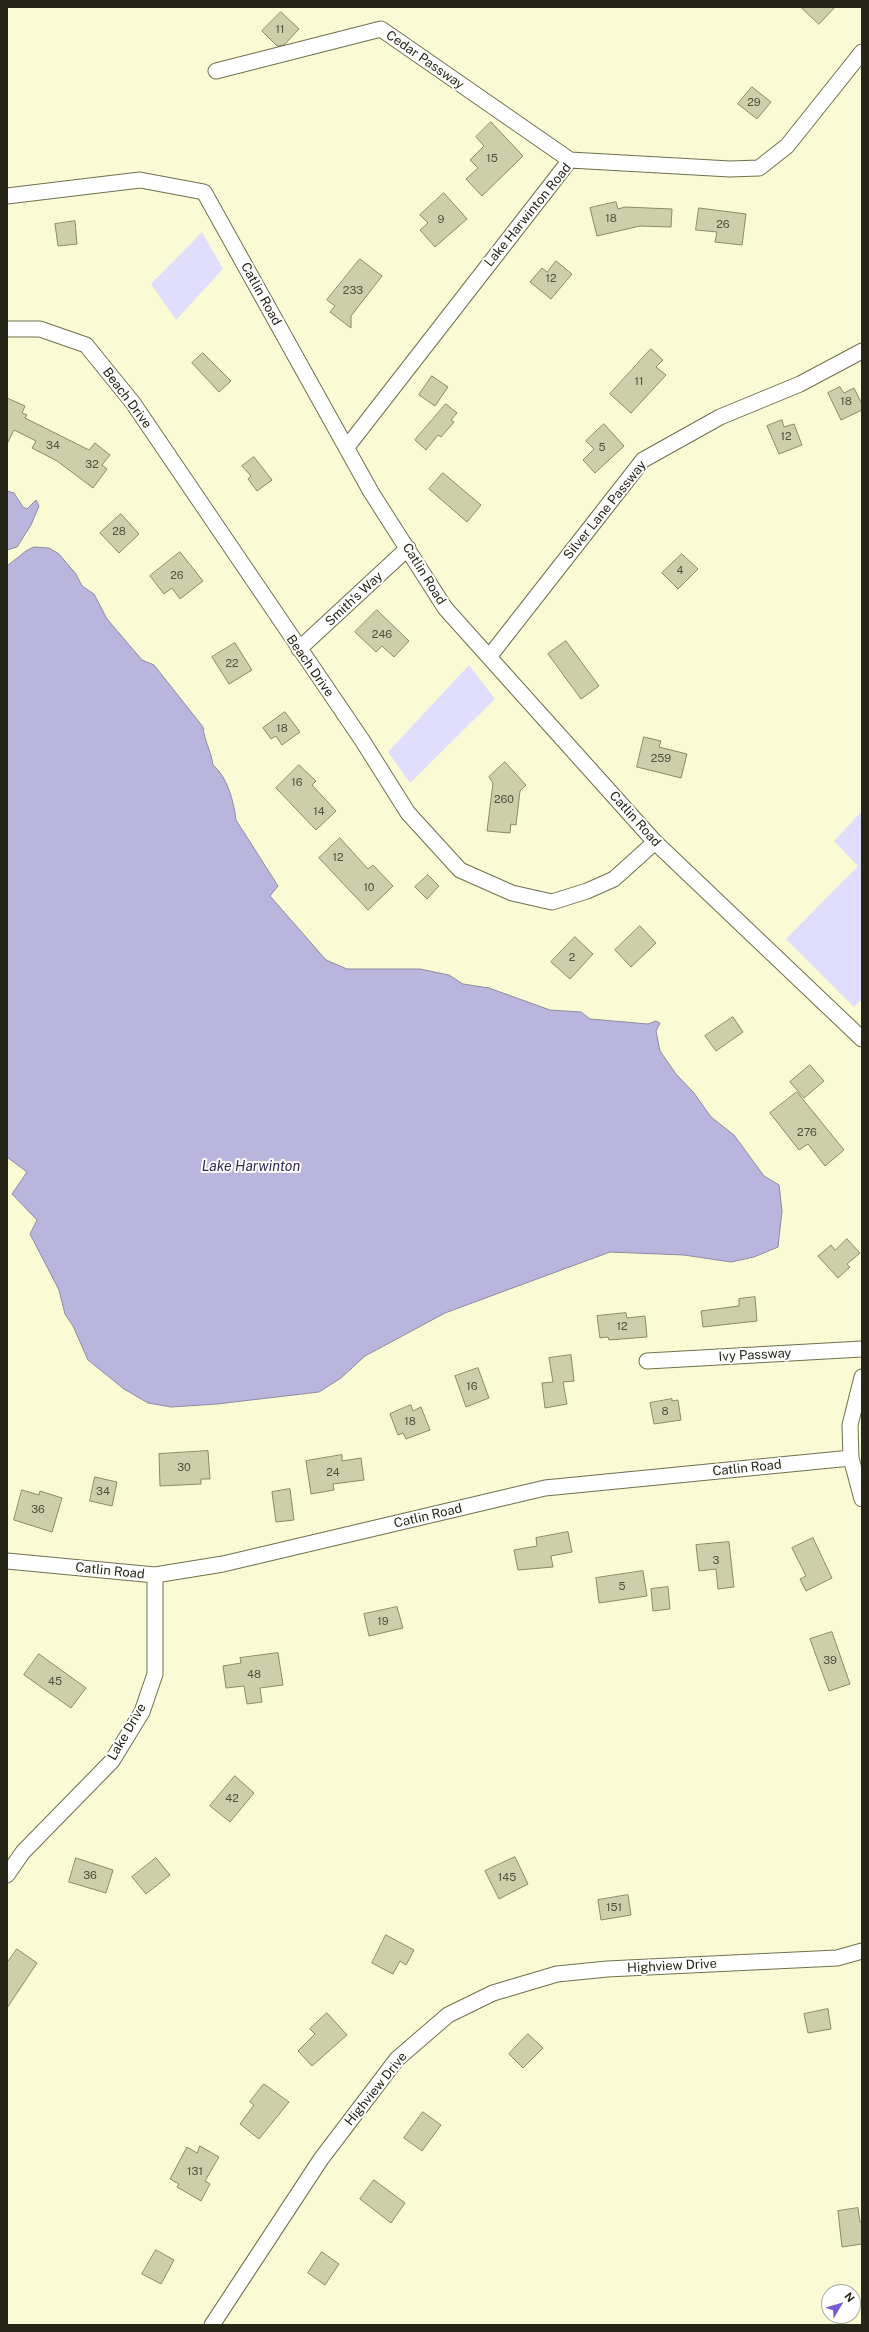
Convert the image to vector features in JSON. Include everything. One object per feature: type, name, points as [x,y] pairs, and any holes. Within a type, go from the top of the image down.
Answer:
[{"type":"street","name":"Cedar Passway","points":[[216,71],[381,30],[570,160]]},
{"type":"street","name":"Lake Harwinton Road","points":[[347,447],[570,160],[730,169],[758,168],[787,146],[862,52]]},
{"type":"street","name":"Catlin Road","points":[[7,196],[140,180],[204,192],[371,492],[445,608],[655,842],[862,1039]]},
{"type":"street","name":"Beach Drive","points":[[7,329],[40,329],[86,345],[133,403],[362,740],[408,812],[460,870],[512,893],[552,902],[587,891],[614,879],[655,842]]},
{"type":"street","name":"Silver Lane Passway","points":[[489,657],[643,460],[720,417],[800,384],[862,350]]},
{"type":"street","name":"Smith's Way","points":[[299,649],[408,548]]},
{"type":"street","name":"Ivy Passway","points":[[647,1361],[862,1349]]},
{"type":"street","points":[[862,1377],[850,1424],[851,1458],[862,1499]]},
{"type":"street","name":"Catlin Road","points":[[7,1560],[155,1575],[223,1564],[545,1488],[851,1458]]},
{"type":"street","name":"Lake Drive","points":[[7,1875],[23,1852],[112,1761],[142,1712],[155,1674],[155,1575]]},
{"type":"street","name":"Highview Drive","points":[[212,2325],[322,2159],[396,2059],[448,2015],[492,1993],[557,1974],[607,1968],[837,1958],[862,1951]]},
{"type":"shaded area","points":[[202,232],[223,269],[176,320],[151,284]]},
{"type":"shaded area","points":[[469,665],[495,699],[410,783],[388,752]]},
{"type":"shaded area","points":[[862,811],[862,999],[854,1007],[786,939],[858,866],[834,841]]},
{"type":"water","points":[[7,491],[14,493],[23,507],[27,509],[36,500],[39,506],[31,525],[17,547],[7,550]]},
{"type":"water","name":"Lake Harwinton","points":[[34,547],[49,548],[59,554],[76,574],[82,586],[94,594],[107,619],[142,660],[154,665],[203,727],[213,765],[226,782],[229,790],[234,805],[236,820],[278,886],[270,896],[326,960],[347,969],[420,969],[449,975],[463,984],[489,988],[550,1010],[581,1012],[590,1019],[648,1024],[656,1021],[660,1023],[656,1031],[660,1051],[676,1074],[694,1093],[711,1117],[734,1135],[764,1176],[779,1185],[782,1211],[778,1247],[754,1257],[731,1262],[684,1255],[610,1252],[445,1313],[365,1356],[341,1378],[319,1392],[217,1404],[171,1407],[148,1403],[124,1389],[88,1360],[73,1326],[65,1314],[59,1290],[30,1234],[37,1220],[12,1194],[27,1172],[7,1157],[7,566],[26,551]]},
{"type":"building","points":[[801,7],[835,7],[819,24]]},
{"type":"building","points":[[281,12],[299,29],[284,45],[277,46],[262,31]]},
{"type":"building","points":[[752,87],[771,102],[757,119],[738,104]]},
{"type":"building","points":[[491,122],[523,156],[482,196],[466,179],[478,168],[470,160],[484,146],[476,137]]},
{"type":"building","points":[[444,193],[467,219],[435,247],[420,230],[428,223],[420,215]]},
{"type":"building","points":[[616,202],[618,209],[625,207],[672,209],[671,227],[640,226],[597,236],[590,208]]},
{"type":"building","points":[[699,208],[746,214],[742,245],[715,242],[717,232],[696,230]]},
{"type":"building","points":[[75,221],[77,244],[58,246],[55,224]]},
{"type":"building","points":[[360,259],[382,276],[351,316],[351,328],[330,312],[335,306],[327,300]]},
{"type":"building","points":[[556,261],[572,274],[551,299],[530,282],[542,268],[547,272]]},
{"type":"building","points":[[651,349],[663,360],[656,367],[666,375],[631,413],[610,394]]},
{"type":"building","points":[[203,353],[231,381],[219,392],[192,363]]},
{"type":"building","points":[[432,376],[448,387],[435,406],[419,395]]},
{"type":"building","points":[[840,387],[844,393],[854,388],[862,404],[862,410],[841,420],[828,393]]},
{"type":"building","points":[[7,398],[25,406],[22,413],[27,415],[25,418],[89,450],[95,443],[110,455],[102,465],[107,469],[93,488],[57,461],[32,448],[36,441],[14,430],[7,444]]},
{"type":"building","points":[[446,404],[457,413],[451,420],[454,422],[441,437],[438,435],[426,450],[415,440]]},
{"type":"building","points":[[782,420],[784,427],[794,424],[802,445],[779,454],[767,426]]},
{"type":"building","points":[[604,424],[624,446],[595,473],[583,460],[594,449],[586,441]]},
{"type":"building","points":[[254,457],[272,480],[257,491],[248,479],[251,476],[242,466]]},
{"type":"building","points":[[443,473],[481,505],[467,522],[429,489]]},
{"type":"building","points":[[121,514],[139,534],[119,553],[100,533]]},
{"type":"building","points":[[180,552],[203,581],[180,599],[172,588],[164,594],[150,576]]},
{"type":"building","points":[[682,554],[698,569],[678,589],[662,573]]},
{"type":"building","points":[[377,610],[409,641],[394,657],[382,646],[376,652],[355,632]]},
{"type":"building","points":[[566,641],[599,686],[581,699],[548,654]]},
{"type":"building","points":[[235,643],[252,670],[229,684],[212,657]]},
{"type":"building","points":[[285,712],[300,732],[282,745],[276,736],[271,739],[263,728]]},
{"type":"building","points":[[644,737],[661,741],[659,747],[687,754],[681,778],[637,767]]},
{"type":"building","points":[[505,762],[526,785],[520,791],[516,825],[511,824],[510,833],[487,831],[493,783],[489,777]]},
{"type":"building","points":[[299,765],[316,781],[312,785],[336,811],[316,830],[276,788]]},
{"type":"building","points":[[340,838],[368,869],[373,865],[393,886],[368,910],[319,858]]},
{"type":"building","points":[[428,875],[439,886],[427,899],[415,887]]},
{"type":"building","points":[[640,926],[656,943],[631,967],[615,950]]},
{"type":"building","points":[[575,937],[593,954],[570,979],[551,962]]},
{"type":"building","points":[[733,1017],[743,1032],[716,1051],[705,1036]]},
{"type":"building","points":[[810,1065],[824,1081],[804,1098],[790,1082]]},
{"type":"building","points":[[797,1092],[844,1150],[825,1166],[808,1144],[799,1150],[770,1113]]},
{"type":"building","points":[[847,1239],[860,1253],[847,1264],[850,1267],[838,1278],[818,1256],[831,1245],[835,1250]]},
{"type":"building","points":[[755,1297],[757,1321],[703,1327],[701,1311],[739,1306],[739,1299]]},
{"type":"building","points":[[626,1313],[627,1318],[645,1316],[647,1337],[609,1340],[608,1337],[600,1338],[597,1316]]},
{"type":"building","points":[[571,1355],[574,1381],[563,1382],[567,1404],[545,1408],[542,1383],[553,1382],[549,1358]]},
{"type":"building","points":[[478,1368],[489,1398],[466,1407],[455,1376]]},
{"type":"building","points":[[672,1399],[672,1401],[678,1400],[681,1420],[654,1424],[650,1403]]},
{"type":"building","points":[[411,1405],[413,1411],[421,1407],[430,1430],[406,1439],[403,1433],[398,1435],[390,1414]]},
{"type":"building","points":[[208,1451],[210,1479],[201,1479],[201,1484],[160,1486],[159,1454]]},
{"type":"building","points":[[342,1455],[342,1461],[361,1458],[364,1480],[333,1484],[334,1490],[311,1494],[306,1461]]},
{"type":"building","points":[[95,1477],[117,1482],[112,1506],[90,1501]]},
{"type":"building","points":[[290,1489],[294,1520],[276,1522],[272,1492]]},
{"type":"building","points":[[22,1490],[39,1495],[40,1491],[62,1498],[52,1532],[14,1520]]},
{"type":"building","points":[[568,1532],[572,1552],[551,1556],[553,1567],[518,1570],[514,1550],[537,1546],[536,1538]]},
{"type":"building","points":[[813,1538],[832,1578],[806,1591],[800,1579],[806,1576],[792,1548]]},
{"type":"building","points":[[729,1542],[734,1587],[718,1589],[716,1569],[699,1571],[696,1545]]},
{"type":"building","points":[[643,1571],[647,1596],[599,1603],[596,1578]]},
{"type":"building","points":[[668,1587],[670,1609],[653,1611],[651,1589]]},
{"type":"building","points":[[397,1607],[403,1628],[369,1636],[364,1614]]},
{"type":"building","points":[[832,1632],[850,1684],[829,1691],[810,1639]]},
{"type":"building","points":[[278,1653],[283,1685],[260,1688],[262,1702],[247,1704],[244,1686],[226,1688],[223,1666],[241,1663],[240,1658]]},
{"type":"building","points":[[39,1654],[86,1688],[71,1708],[24,1675]]},
{"type":"building","points":[[235,1776],[254,1793],[230,1822],[210,1806]]},
{"type":"building","points":[[515,1857],[528,1884],[499,1899],[485,1871]]},
{"type":"building","points":[[76,1858],[113,1870],[106,1893],[69,1882]]},
{"type":"building","points":[[156,1858],[170,1875],[146,1894],[132,1877]]},
{"type":"building","points":[[628,1895],[631,1915],[601,1920],[598,1900]]},
{"type":"building","points":[[386,1935],[414,1950],[406,1965],[400,1961],[393,1974],[372,1963]]},
{"type":"building","points":[[17,1949],[37,1963],[7,2008],[7,1963]]},
{"type":"building","points":[[828,2009],[831,2029],[808,2033],[804,2014]]},
{"type":"building","points":[[327,2013],[347,2035],[312,2066],[298,2051],[315,2034],[310,2029]]},
{"type":"building","points":[[528,2034],[543,2048],[523,2068],[509,2054]]},
{"type":"building","points":[[264,2084],[289,2102],[259,2139],[240,2124],[254,2105],[250,2102]]},
{"type":"building","points":[[423,2112],[441,2125],[422,2151],[404,2138]]},
{"type":"building","points":[[200,2146],[219,2157],[205,2181],[210,2184],[201,2201],[177,2187],[179,2184],[170,2179],[187,2147],[197,2153]]},
{"type":"building","points":[[374,2180],[405,2203],[391,2223],[360,2199]]},
{"type":"building","points":[[858,2208],[860,2222],[862,2222],[862,2244],[842,2247],[838,2211]]},
{"type":"building","points":[[156,2250],[174,2260],[161,2284],[142,2274]]},
{"type":"building","points":[[322,2252],[339,2264],[325,2285],[308,2273]]}]
